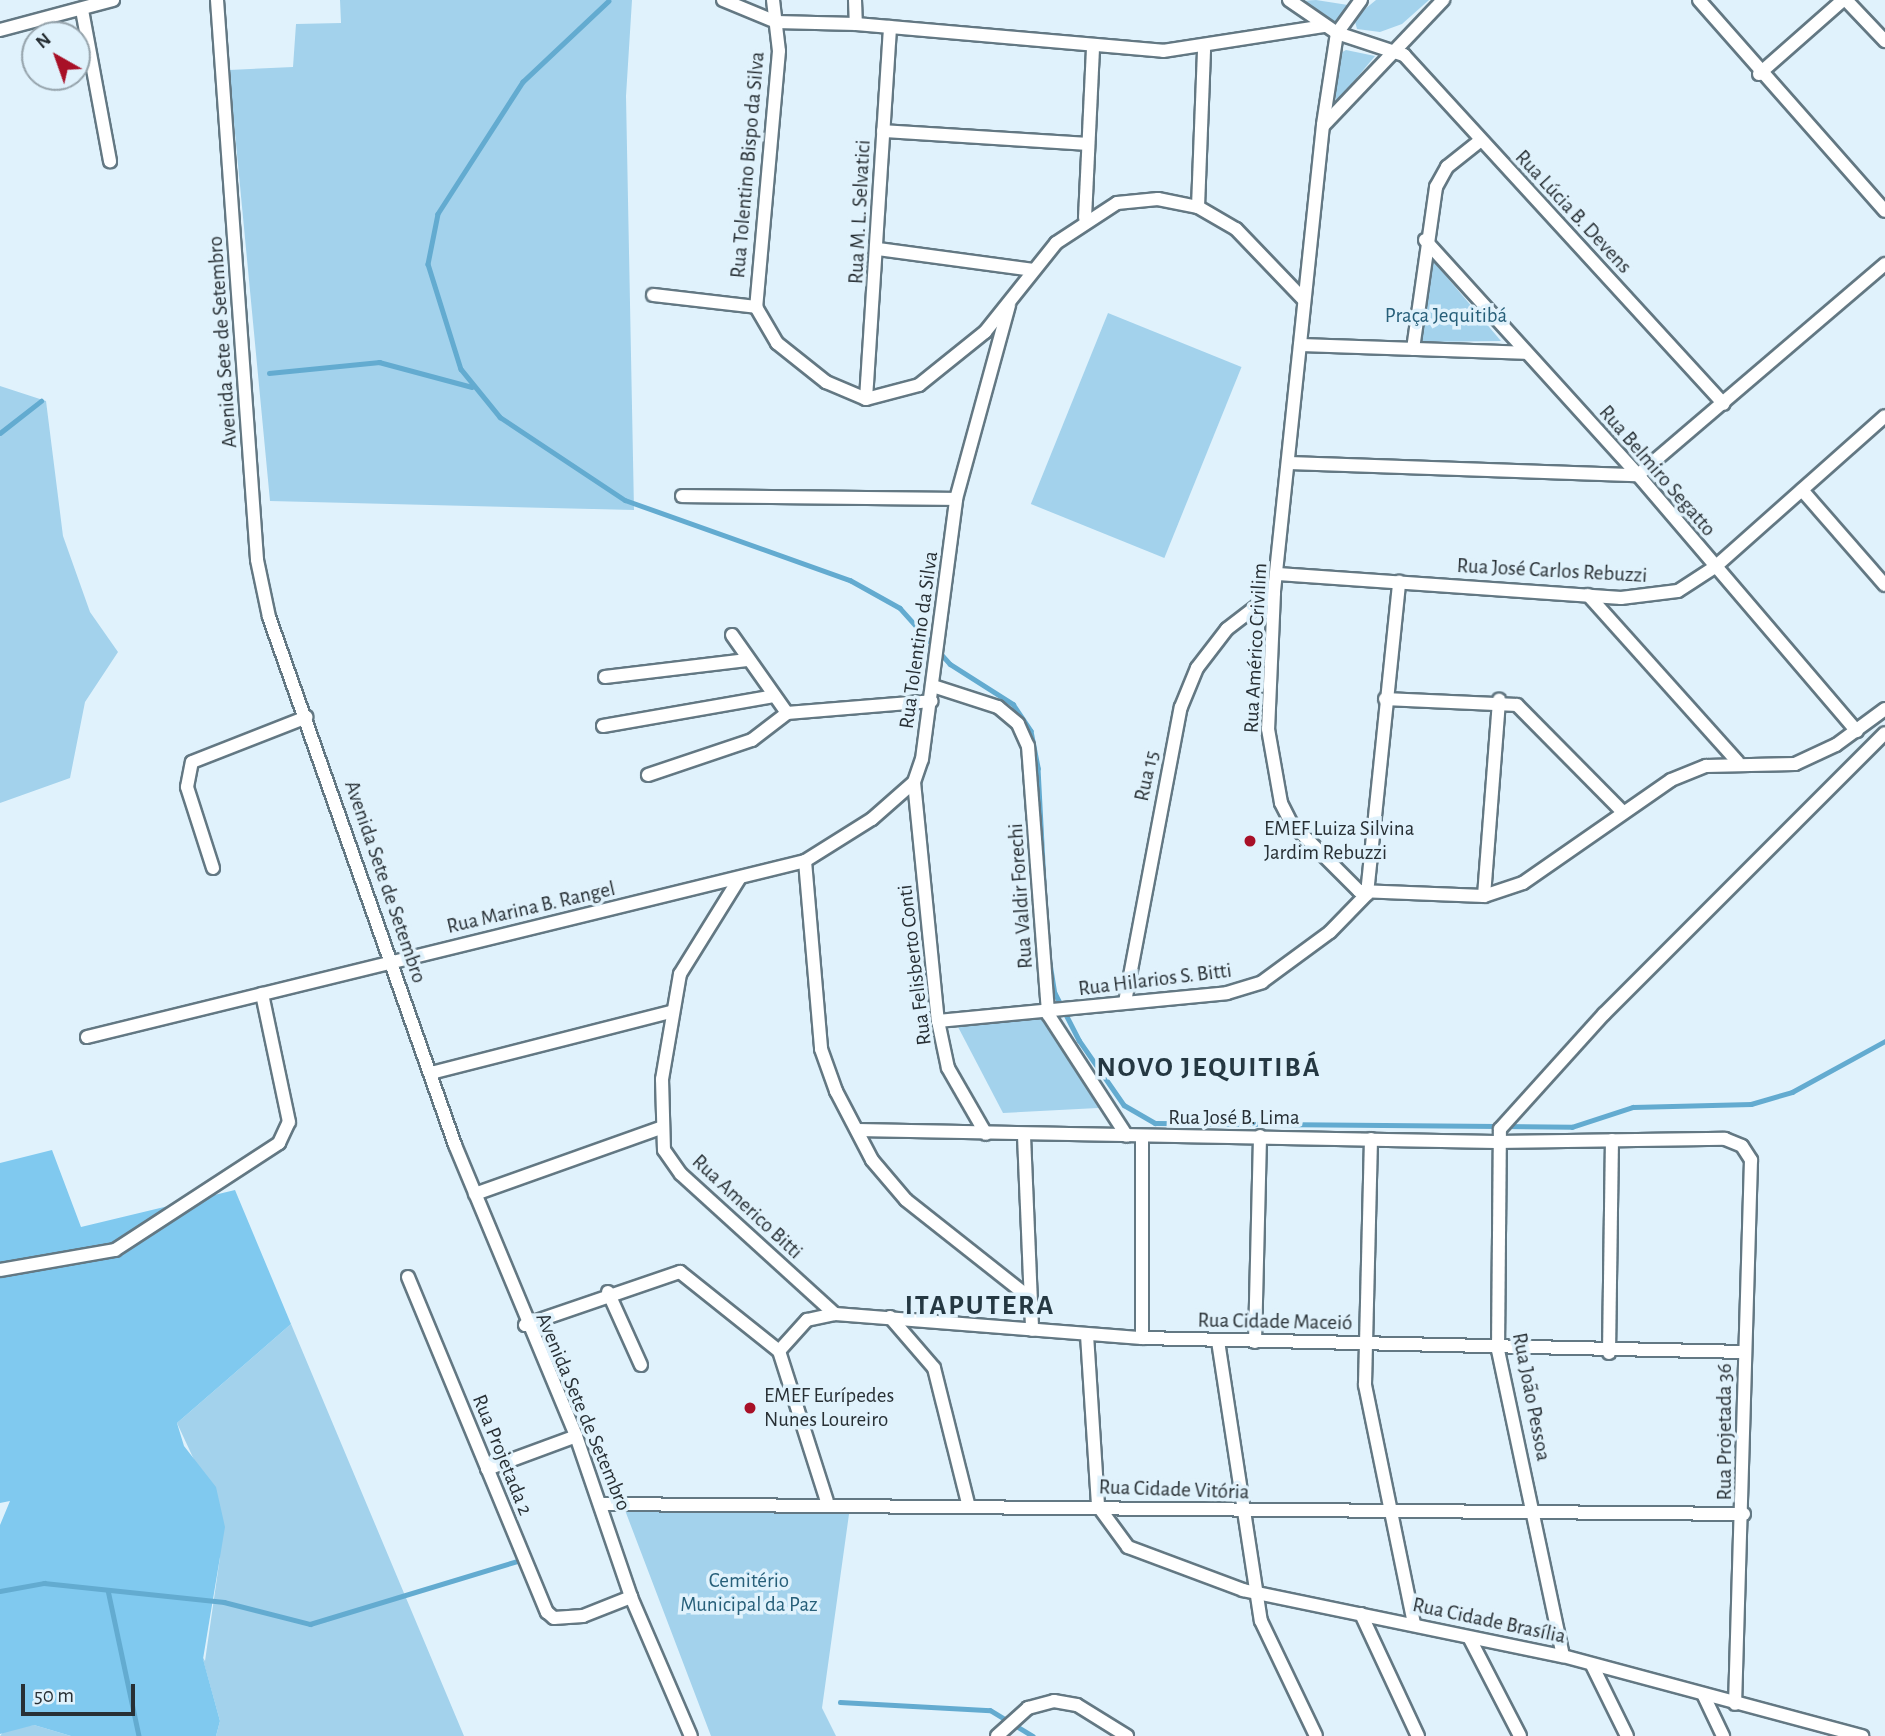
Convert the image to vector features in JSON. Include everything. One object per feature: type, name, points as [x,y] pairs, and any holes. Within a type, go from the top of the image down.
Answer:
[{"type":"street","points":[[0,30],[113,0]]},
{"type":"street","name":"Avenida Sete de Setembro","points":[[217,0],[257,560],[269,617],[307,717],[475,1194],[525,1325],[576,1436],[603,1504],[631,1597],[691,1736]]},
{"type":"street","points":[[723,0],[776,22],[856,23],[1094,46],[1204,50],[1331,30],[1361,0]]},
{"type":"street","name":"Rua Tolentino Bispo da Silva","points":[[774,0],[776,22],[756,307],[794,360],[866,399]]},
{"type":"street","points":[[855,0],[856,23]]},
{"type":"street","points":[[1289,0],[1331,30],[1392,48]]},
{"type":"street","points":[[1699,0],[1759,74],[1885,211]]},
{"type":"street","points":[[1759,74],[1845,0],[1885,41]]},
{"type":"street","points":[[1323,125],[1392,48],[1442,1]]},
{"type":"street","points":[[82,10],[110,161]]},
{"type":"street","name":"Rua M. L. Selvatici","points":[[866,399],[878,249],[890,27]]},
{"type":"street","name":"Rua Américo Crivilim","points":[[1331,30],[1274,593],[1268,729],[1281,803],[1320,857],[1367,894]]},
{"type":"street","points":[[1085,218],[1094,46]]},
{"type":"street","name":"Rua Lúcia B. Devens","points":[[1392,48],[1481,140],[1724,404]]},
{"type":"street","points":[[1198,207],[1204,50]]},
{"type":"street","points":[[883,131],[1087,144]]},
{"type":"street","points":[[1413,349],[1425,240],[1447,167],[1481,140]]},
{"type":"street","points":[[866,399],[937,374],[1009,305],[1034,270],[1085,218],[1117,203],[1157,200],[1198,207],[1236,229],[1304,300]]},
{"type":"street","name":"Rua Belmiro Segatto","points":[[1425,240],[1524,353],[1638,475],[1857,731]]},
{"type":"street","points":[[878,249],[1034,270]]},
{"type":"street","points":[[1288,463],[1638,475],[1885,264]]},
{"type":"street","points":[[653,295],[756,307]]},
{"type":"street","name":"Rua Tolentino da Silva","points":[[914,782],[936,687],[957,499],[1009,305]]},
{"type":"street","points":[[1300,345],[1524,353]]},
{"type":"street","name":"Rua José Carlos Rebuzzi","points":[[1278,574],[1588,595],[1678,591],[1715,567],[1885,416]]},
{"type":"street","points":[[1802,490],[1883,578]]},
{"type":"street","points":[[682,496],[957,499]]},
{"type":"street","points":[[1399,582],[1367,894],[1484,896],[1523,883],[1621,810],[1671,780],[1738,762],[1795,764],[1857,731],[1885,709]]},
{"type":"street","name":"Rua 15","points":[[1125,1002],[1181,707],[1197,668],[1227,629],[1274,593]]},
{"type":"street","points":[[1588,595],[1738,762]]},
{"type":"street","points":[[732,635],[769,697],[787,713]]},
{"type":"street","points":[[605,677],[747,660]]},
{"type":"street","name":"Rua Valdir Forechi","points":[[936,687],[998,707],[1018,724],[1028,746],[1048,1014],[1127,1136]]},
{"type":"street","points":[[603,726],[769,697]]},
{"type":"street","points":[[1385,699],[1499,700],[1543,725],[1621,810]]},
{"type":"street","points":[[1484,896],[1499,700]]},
{"type":"street","points":[[648,775],[752,740],[787,713],[932,701]]},
{"type":"street","points":[[213,868],[187,786],[192,762],[307,717]]},
{"type":"street","points":[[1496,1142],[1510,1113],[1604,1014],[1885,733]]},
{"type":"street","points":[[739,879],[805,861],[872,819],[914,782]]},
{"type":"street","name":"Rua Felisberto Conti","points":[[914,782],[938,1021],[948,1068],[986,1134]]},
{"type":"street","points":[[805,861],[821,1049],[856,1130],[906,1199],[1030,1298]]},
{"type":"street","name":"Rua Marina B. Rangel","points":[[87,1037],[739,879]]},
{"type":"street","name":"Rua Americo Bitti","points":[[739,879],[689,953],[671,1012],[660,1128],[664,1150],[681,1174],[835,1314]]},
{"type":"street","name":"Rua Hilarios S. Bitti","points":[[938,1021],[1048,1014],[1125,1002],[1227,993],[1262,982],[1330,932],[1367,894]]},
{"type":"street","points":[[0,1270],[115,1251],[279,1143],[289,1122],[262,994]]},
{"type":"street","points":[[431,1073],[671,1012]]},
{"type":"street","points":[[475,1194],[660,1128]]},
{"type":"street","name":"Rua José B. Lima","points":[[856,1130],[1024,1136],[1260,1136],[1496,1142],[1725,1139],[1742,1146],[1751,1160]]},
{"type":"street","points":[[1024,1136],[1032,1329]]},
{"type":"street","points":[[1142,1136],[1142,1338]]},
{"type":"street","points":[[1255,1342],[1260,1136]]},
{"type":"street","points":[[1371,1139],[1364,1343],[1370,1415],[1415,1623]]},
{"type":"street","points":[[1609,1353],[1612,1140]]},
{"type":"street","name":"Rua João Pessoa","points":[[1496,1142],[1499,1350],[1536,1513],[1563,1656]]},
{"type":"street","name":"Rua Projetada 36","points":[[1735,1704],[1744,1514],[1745,1352],[1751,1160]]},
{"type":"street","points":[[525,1325],[608,1292],[680,1272],[779,1351],[827,1501]]},
{"type":"street","name":"Rua Projetada 2","points":[[408,1277],[539,1601],[554,1618],[583,1616],[631,1597]]},
{"type":"street","points":[[608,1292],[641,1365]]},
{"type":"street","name":"Rua Cidade Maceió","points":[[779,1351],[807,1320],[835,1314],[1142,1338],[1364,1343],[1609,1353],[1745,1352]]},
{"type":"street","points":[[890,1317],[934,1368],[968,1503]]},
{"type":"street","points":[[1087,1335],[1098,1506]]},
{"type":"street","points":[[1218,1341],[1257,1594],[1267,1639],[1316,1736]]},
{"type":"street","points":[[487,1469],[576,1436]]},
{"type":"street","name":"Rua Cidade Vitória","points":[[603,1504],[827,1501],[1098,1506],[1246,1513],[1744,1514]]},
{"type":"street","name":"Rua Cidade Brasília","points":[[1098,1506],[1113,1534],[1188,1573],[1257,1594],[1415,1623],[1470,1639],[1563,1656],[1862,1736]]},
{"type":"street","points":[[1361,1614],[1418,1736]]},
{"type":"street","points":[[1470,1639],[1520,1736]]},
{"type":"street","points":[[1592,1665],[1627,1736]]},
{"type":"street","points":[[1703,1694],[1723,1736]]},
{"type":"street","points":[[997,1736],[1028,1708],[1054,1701],[1077,1705],[1127,1736]]},
{"type":"green space","points":[[340,0],[632,0],[626,96],[634,510],[270,501],[229,70],[293,67],[296,24],[341,23]]},
{"type":"green space","points":[[1316,0],[1348,5],[1336,23],[1301,1]]},
{"type":"green space","points":[[1376,0],[1429,0],[1402,24],[1380,32],[1357,29],[1354,18]]},
{"type":"green space","points":[[1346,50],[1375,56],[1335,104],[1339,54]]},
{"type":"green space","name":"Praça Jequitibá","points":[[1429,256],[1501,341],[1417,342]]},
{"type":"green space","points":[[1108,313],[1242,367],[1164,558],[1031,504]]},
{"type":"green space","points":[[0,386],[46,401],[63,536],[90,612],[118,652],[85,702],[70,778],[0,803]]},
{"type":"green space","points":[[1048,1011],[1117,1107],[1003,1113],[957,1025]]},
{"type":"green space","points":[[291,1324],[464,1736],[216,1736],[220,1721],[202,1656],[205,1661],[220,1557],[196,1464],[177,1423]]},
{"type":"green space","name":"Cemitério Municipal da Paz","points":[[623,1505],[850,1507],[822,1708],[836,1736],[711,1736]]},
{"type":"green space","points":[[34,1725],[71,1736],[0,1736],[7,1727]]},
{"type":"shaded area","points":[[52,1150],[81,1227],[235,1190],[291,1324],[177,1423],[184,1446],[216,1487],[225,1527],[203,1659],[220,1721],[216,1736],[71,1736],[34,1725],[0,1734],[0,1525],[10,1501],[0,1503],[0,1163]]},
{"type":"waterway","points":[[609,1],[523,82],[438,214],[428,264],[461,369],[500,417],[625,500],[850,580],[900,608],[950,664],[1013,704],[1031,731],[1038,768],[1044,881]]},
{"type":"waterway","points":[[269,373],[379,362],[472,387]]},
{"type":"waterway","points":[[0,433],[41,401]]},
{"type":"waterway","points":[[1050,963],[1055,993],[1079,1040],[1124,1105],[1155,1123],[1572,1127],[1633,1107],[1751,1104],[1792,1092],[1885,1041]]},
{"type":"waterway","points":[[0,1591],[44,1583],[224,1602],[310,1624],[517,1561]]},
{"type":"waterway","points":[[108,1590],[139,1736]]},
{"type":"waterway","points":[[840,1702],[990,1710],[1033,1736]]},
{"type":"place","name":"EMEF Luiza Silvina Jardim Rebuzzi","points":[[1250,841]]},
{"type":"place","name":"EMEF Eurípedes Nunes Loureiro","points":[[750,1408]]},
{"type":"district","name":"NOVO JEQUITIBÁ","points":[[1209,1068]]},
{"type":"district","name":"ITAPUTERA","points":[[980,1306]]}]
